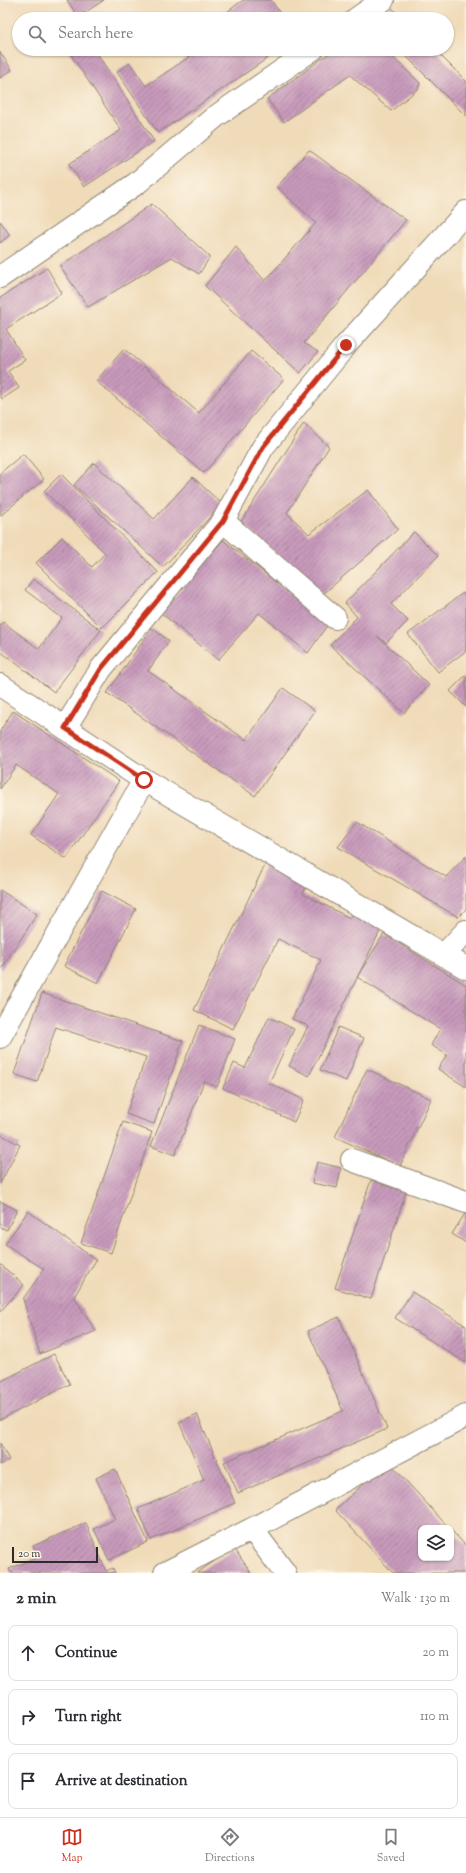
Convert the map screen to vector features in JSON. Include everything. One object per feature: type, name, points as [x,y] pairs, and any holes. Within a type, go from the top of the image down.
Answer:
[{"type":"street","points":[[366,12],[384,0]]},
{"type":"street","points":[[0,277],[137,183],[215,117],[303,56]]},
{"type":"street","points":[[65,728],[101,669],[223,521],[263,447],[346,345],[466,212]]},
{"type":"street","points":[[223,521],[335,618]]},
{"type":"street","points":[[0,685],[144,780],[466,968]]},
{"type":"street","points":[[0,1037],[144,780]]},
{"type":"street","points":[[444,955],[466,931]]},
{"type":"street","points":[[352,1160],[466,1202]]},
{"type":"street","points":[[165,1573],[252,1529],[466,1416]]},
{"type":"street","points":[[252,1529],[285,1573]]},
{"type":"building","points":[[67,0],[104,0],[86,12],[75,12]]},
{"type":"building","points":[[243,0],[271,0],[279,12],[227,12]]},
{"type":"building","points":[[391,7],[396,12],[386,12]]},
{"type":"building","points":[[0,52],[12,70],[0,78]]},
{"type":"building","points":[[72,56],[99,56],[154,141],[84,187],[69,164],[121,130]]},
{"type":"building","points":[[191,56],[271,56],[158,133],[117,72],[130,63],[146,86]]},
{"type":"building","points":[[325,56],[391,56],[420,83],[418,89],[391,111],[350,75],[284,122],[267,99]]},
{"type":"building","points":[[406,56],[441,56],[466,81],[466,116]]},
{"type":"building","points":[[309,150],[406,220],[304,343],[318,352],[300,373],[205,286],[236,247],[265,281],[316,223],[277,187]]},
{"type":"building","points":[[152,204],[210,257],[199,274],[172,257],[88,307],[60,266]]},
{"type":"building","points":[[0,221],[10,235],[0,243]]},
{"type":"building","points":[[47,268],[62,293],[6,329],[25,360],[8,371],[19,388],[2,399],[0,395],[0,298]]},
{"type":"building","points":[[124,349],[199,413],[251,351],[284,379],[204,473],[96,381]]},
{"type":"building","points":[[304,423],[329,447],[287,513],[309,534],[368,490],[398,529],[322,595],[241,522]]},
{"type":"building","points":[[23,454],[44,479],[0,516],[0,473]]},
{"type":"building","points":[[94,463],[154,519],[193,477],[222,504],[163,567],[74,485]]},
{"type":"building","points":[[61,474],[158,572],[102,628],[36,563],[62,537],[92,567],[105,553],[44,491]]},
{"type":"building","points":[[414,532],[438,556],[391,604],[408,621],[386,643],[377,636],[429,685],[404,713],[330,645],[357,617],[345,603]]},
{"type":"building","points":[[223,540],[328,624],[308,653],[259,613],[218,660],[161,613]]},
{"type":"building","points":[[33,579],[101,630],[54,692],[0,651],[0,626],[3,622],[39,649],[62,618],[25,590]]},
{"type":"building","points":[[463,593],[466,599],[466,651],[438,672],[408,634]]},
{"type":"building","points":[[152,628],[169,641],[148,671],[246,740],[283,688],[315,711],[255,796],[107,693]]},
{"type":"building","points":[[466,675],[466,707],[450,691]]},
{"type":"building","points":[[13,711],[119,781],[66,859],[31,835],[59,794],[16,765],[0,789],[0,731]]},
{"type":"building","points":[[357,822],[446,877],[466,856],[466,909],[458,917],[338,847]]},
{"type":"building","points":[[267,861],[309,882],[303,894],[350,918],[354,911],[383,925],[309,1076],[289,1066],[308,1026],[292,1019],[321,960],[278,939],[233,1029],[194,1010]]},
{"type":"building","points":[[0,890],[37,914],[0,971]]},
{"type":"building","points":[[102,891],[136,909],[98,983],[64,966]]},
{"type":"building","points":[[384,934],[466,985],[466,1087],[438,1069],[447,1055],[431,1045],[440,1029],[357,977]]},
{"type":"building","points":[[42,993],[183,1041],[154,1124],[126,1114],[146,1057],[56,1027],[37,1082],[14,1074]]},
{"type":"building","points":[[269,1017],[294,1029],[269,1083],[304,1100],[294,1122],[223,1088],[234,1063],[245,1068]]},
{"type":"building","points":[[199,1025],[235,1039],[217,1087],[204,1081],[175,1155],[151,1146]]},
{"type":"building","points":[[338,1027],[364,1038],[346,1081],[320,1070]]},
{"type":"building","points":[[367,1069],[431,1099],[400,1166],[335,1137]]},
{"type":"building","points":[[123,1122],[152,1132],[111,1253],[81,1243]]},
{"type":"building","points":[[0,1134],[20,1145],[0,1184]]},
{"type":"building","points":[[317,1162],[341,1168],[337,1188],[312,1183]]},
{"type":"building","points":[[371,1180],[406,1192],[371,1299],[335,1288]]},
{"type":"building","points":[[0,1201],[17,1210],[7,1230],[0,1227]]},
{"type":"building","points":[[28,1211],[96,1260],[74,1297],[96,1331],[40,1354],[23,1299],[44,1269],[5,1244]]},
{"type":"building","points":[[466,1212],[466,1243],[452,1234]]},
{"type":"building","points":[[0,1264],[24,1285],[0,1312]]},
{"type":"building","points":[[412,1292],[466,1326],[466,1363],[395,1318]]},
{"type":"building","points":[[339,1317],[387,1429],[238,1493],[224,1462],[343,1411],[308,1331]]},
{"type":"building","points":[[54,1354],[70,1384],[0,1420],[0,1382]]},
{"type":"building","points":[[197,1414],[235,1503],[151,1540],[138,1509],[204,1480],[179,1422]]},
{"type":"building","points":[[0,1443],[9,1460],[0,1465]]},
{"type":"building","points":[[388,1461],[446,1525],[418,1525],[418,1561],[454,1561],[454,1533],[466,1546],[466,1573],[393,1573],[335,1510]]},
{"type":"building","points":[[115,1469],[148,1542],[109,1560],[94,1529],[115,1519],[96,1478]]},
{"type":"building","points":[[86,1523],[106,1571],[113,1568],[115,1573],[11,1573],[9,1569],[38,1557],[33,1546]]},
{"type":"building","points":[[234,1548],[251,1573],[197,1573]]},
{"type":"route","points":[[144,780],[65,728],[101,669],[223,521],[263,447],[346,345]]}]
